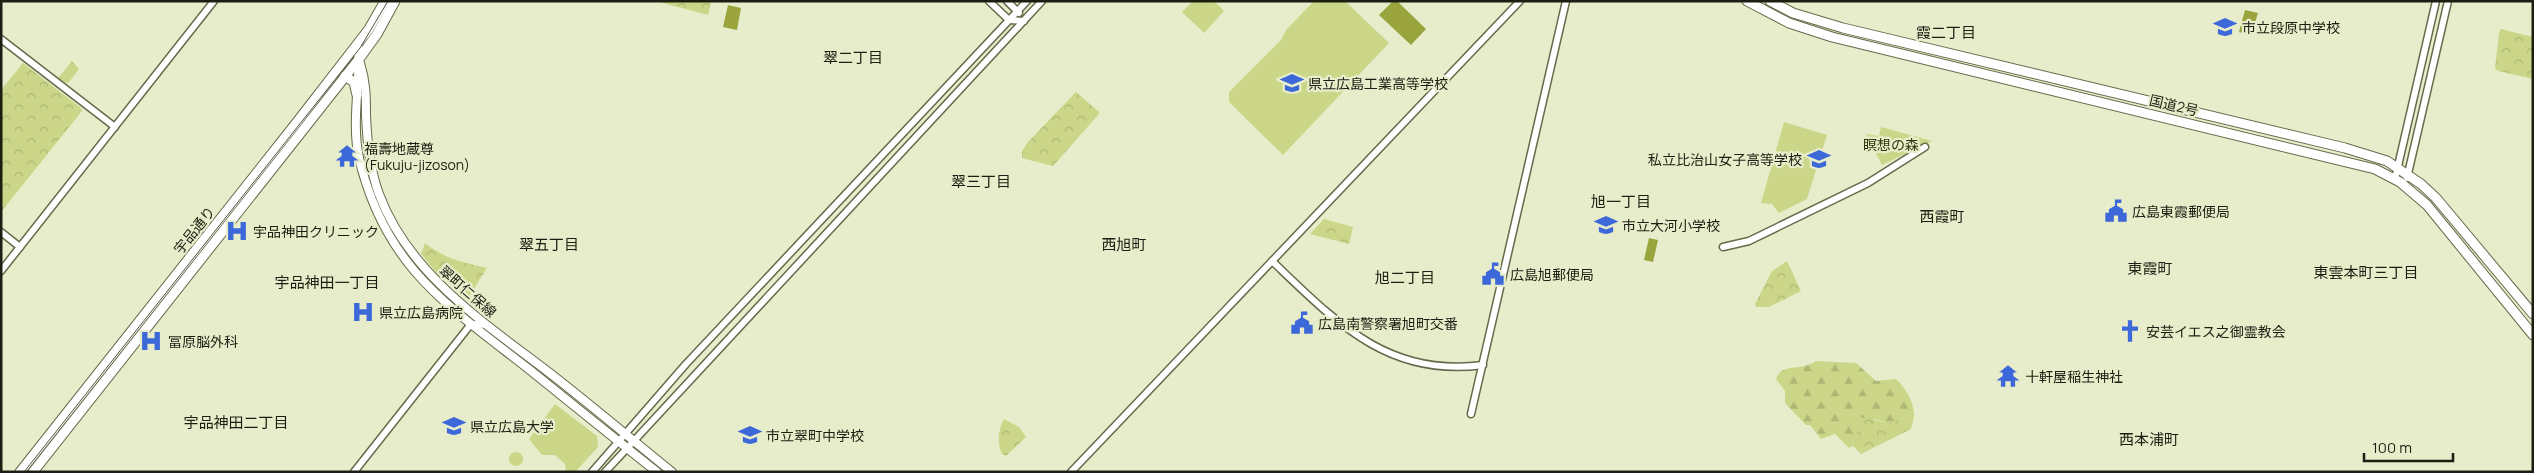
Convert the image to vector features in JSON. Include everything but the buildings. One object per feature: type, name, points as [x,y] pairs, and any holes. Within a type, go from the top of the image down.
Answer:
[{"type":"highway","name":"宇品通り","points":[[20,472],[358,44],[384,1]]},
{"type":"highway","name":"宇品通り","points":[[33,472],[359,59],[377,34],[395,1]]},
{"type":"highway","name":"国道2号","points":[[1747,1],[1789,23],[1832,37],[2355,162],[2395,178],[2427,205],[2533,335]]},
{"type":"highway","name":"国道2号","points":[[1770,1],[1793,13],[1843,28],[2373,155],[2408,173],[2436,198],[2533,314]]},
{"type":"highway","points":[[345,76],[354,82],[357,95]]},
{"type":"main road","name":"翠町仁保線","points":[[358,44],[356,118],[359,156],[372,203],[406,261],[428,288],[657,472]]},
{"type":"main road","name":"翠町仁保線","points":[[359,59],[366,82],[366,117],[370,153],[377,188],[390,220],[402,241],[432,278],[488,325],[635,440],[672,472]]},
{"type":"street","points":[[1,271],[214,1]]},
{"type":"street","points":[[989,1],[1009,20],[1024,21]]},
{"type":"street","points":[[1007,1],[1018,11],[1024,21]]},
{"type":"street","points":[[592,472],[686,364],[1027,1]]},
{"type":"street","points":[[605,472],[1042,1]]},
{"type":"street","points":[[1070,472],[1520,1]]},
{"type":"street","points":[[1472,414],[1566,1]]},
{"type":"street","points":[[2395,178],[2436,1]]},
{"type":"street","points":[[2405,185],[2448,1]]},
{"type":"street","points":[[1,39],[115,127]]},
{"type":"street","points":[[1723,247],[1748,241],[1851,191],[1925,147]]},
{"type":"street","points":[[1,232],[20,246]]},
{"type":"street","points":[[1272,262],[1360,339],[1387,354],[1402,360],[1440,368],[1458,369],[1483,365]]},
{"type":"street","points":[[354,472],[471,324],[488,325]]},
{"type":"green space","points":[[655,1],[711,1],[708,15]]},
{"type":"green space","points":[[1193,1],[1214,1],[1224,11],[1204,33],[1182,12]]},
{"type":"green space","points":[[1314,1],[1345,1],[1389,43],[1283,155],[1229,102],[1229,92],[1281,40],[1286,30]]},
{"type":"green space","points":[[2501,29],[2533,37],[2533,79],[2498,71],[2495,68],[2499,32]]},
{"type":"green space","points":[[72,61],[79,69],[69,82],[65,83],[58,78]]},
{"type":"green space","points":[[23,63],[81,108],[82,111],[1,212],[1,90]]},
{"type":"green space","points":[[1076,92],[1099,114],[1053,166],[1022,158],[1022,151],[1028,142]]},
{"type":"green space","points":[[1784,122],[1827,135],[1807,199],[1779,213],[1772,204],[1761,203]]},
{"type":"green space","name":"瞑想の森","points":[[1881,127],[1932,141],[1882,165],[1866,134],[1879,136]]},
{"type":"green space","points":[[1324,219],[1353,227],[1349,244],[1310,234]]},
{"type":"green space","points":[[425,243],[446,256],[487,268],[468,298],[444,273],[440,277],[421,254]]},
{"type":"green space","points":[[1787,261],[1801,291],[1769,307],[1756,307],[1755,304],[1772,271]]},
{"type":"green space","points":[[1816,361],[1856,363],[1876,381],[1896,379],[1909,396],[1914,417],[1909,415],[1888,423],[1875,419],[1861,431],[1852,435],[1853,446],[1849,448],[1835,434],[1821,439],[1810,425],[1806,425],[1785,403],[1785,391],[1776,379],[1779,374],[1787,369],[1804,366]]},
{"type":"green space","points":[[555,404],[597,436],[598,447],[575,472],[566,472],[565,464],[555,455],[542,455],[529,439]]},
{"type":"green space","points":[[1909,415],[1914,417],[1911,429],[1861,454],[1853,446],[1851,435],[1861,430],[1856,423],[1856,419],[1860,417],[1888,423]]},
{"type":"green space","points":[[1004,419],[1019,427],[1026,437],[1006,456],[1000,450],[999,441],[1000,427]]},
{"type":"green space","points":[[516,452],[521,454],[523,459],[521,464],[516,466],[511,464],[509,459],[511,454]]},
{"type":"shaded area","points":[[1393,1],[1397,1],[1426,29],[1411,45],[1379,15]]},
{"type":"shaded area","points":[[728,5],[741,8],[737,30],[723,27]]},
{"type":"shaded area","points":[[2245,10],[2258,13],[2251,35],[2239,32]]},
{"type":"shaded area","points":[[1649,238],[1658,240],[1653,262],[1644,260]]},
{"type":"tram line","points":[[24,472],[360,48],[388,1]]},
{"type":"place","name":"市立段原中学校","points":[[2225,27]]},
{"type":"place","name":"県立広島工業高等学校","points":[[1292,83]]},
{"type":"place","name":"福壽地蔵尊 (Fukuju-jizoson)","points":[[347,156]]},
{"type":"place","name":"私立比治山女子高等学校","points":[[1819,159]]},
{"type":"place","name":"広島東霞郵便局","points":[[2116,211]]},
{"type":"place","name":"市立大河小学校","points":[[1606,225]]},
{"type":"place","name":"宇品神田クリニック","points":[[237,231]]},
{"type":"place","name":"広島旭郵便局","points":[[1493,274]]},
{"type":"place","name":"県立広島病院","points":[[363,312]]},
{"type":"place","name":"広島南警察署旭町交番","points":[[1302,323]]},
{"type":"place","name":"安芸イエス之御霊教会","points":[[2130,331]]},
{"type":"place","name":"冨原脳外科","points":[[151,341]]},
{"type":"place","name":"十軒屋稲生神社","points":[[2008,376]]},
{"type":"place","name":"県立広島大学","points":[[454,426]]},
{"type":"place","name":"市立翠町中学校","points":[[750,435]]},
{"type":"district","name":"霞二丁目","points":[[1946,32]]},
{"type":"district","name":"翠二丁目","points":[[853,57]]},
{"type":"district","name":"翠三丁目","points":[[981,181]]},
{"type":"district","name":"旭一丁目","points":[[1621,201]]},
{"type":"district","name":"西霞町","points":[[1942,216]]},
{"type":"district","name":"翠五丁目","points":[[549,244]]},
{"type":"district","name":"西旭町","points":[[1124,244]]},
{"type":"district","name":"東霞町","points":[[2150,268]]},
{"type":"district","name":"東雲本町三丁目","points":[[2366,272]]},
{"type":"district","name":"旭二丁目","points":[[1405,277]]},
{"type":"district","name":"宇品神田一丁目","points":[[327,282]]},
{"type":"district","name":"宇品神田二丁目","points":[[236,422]]},
{"type":"district","name":"西本浦町","points":[[2149,439]]}]
